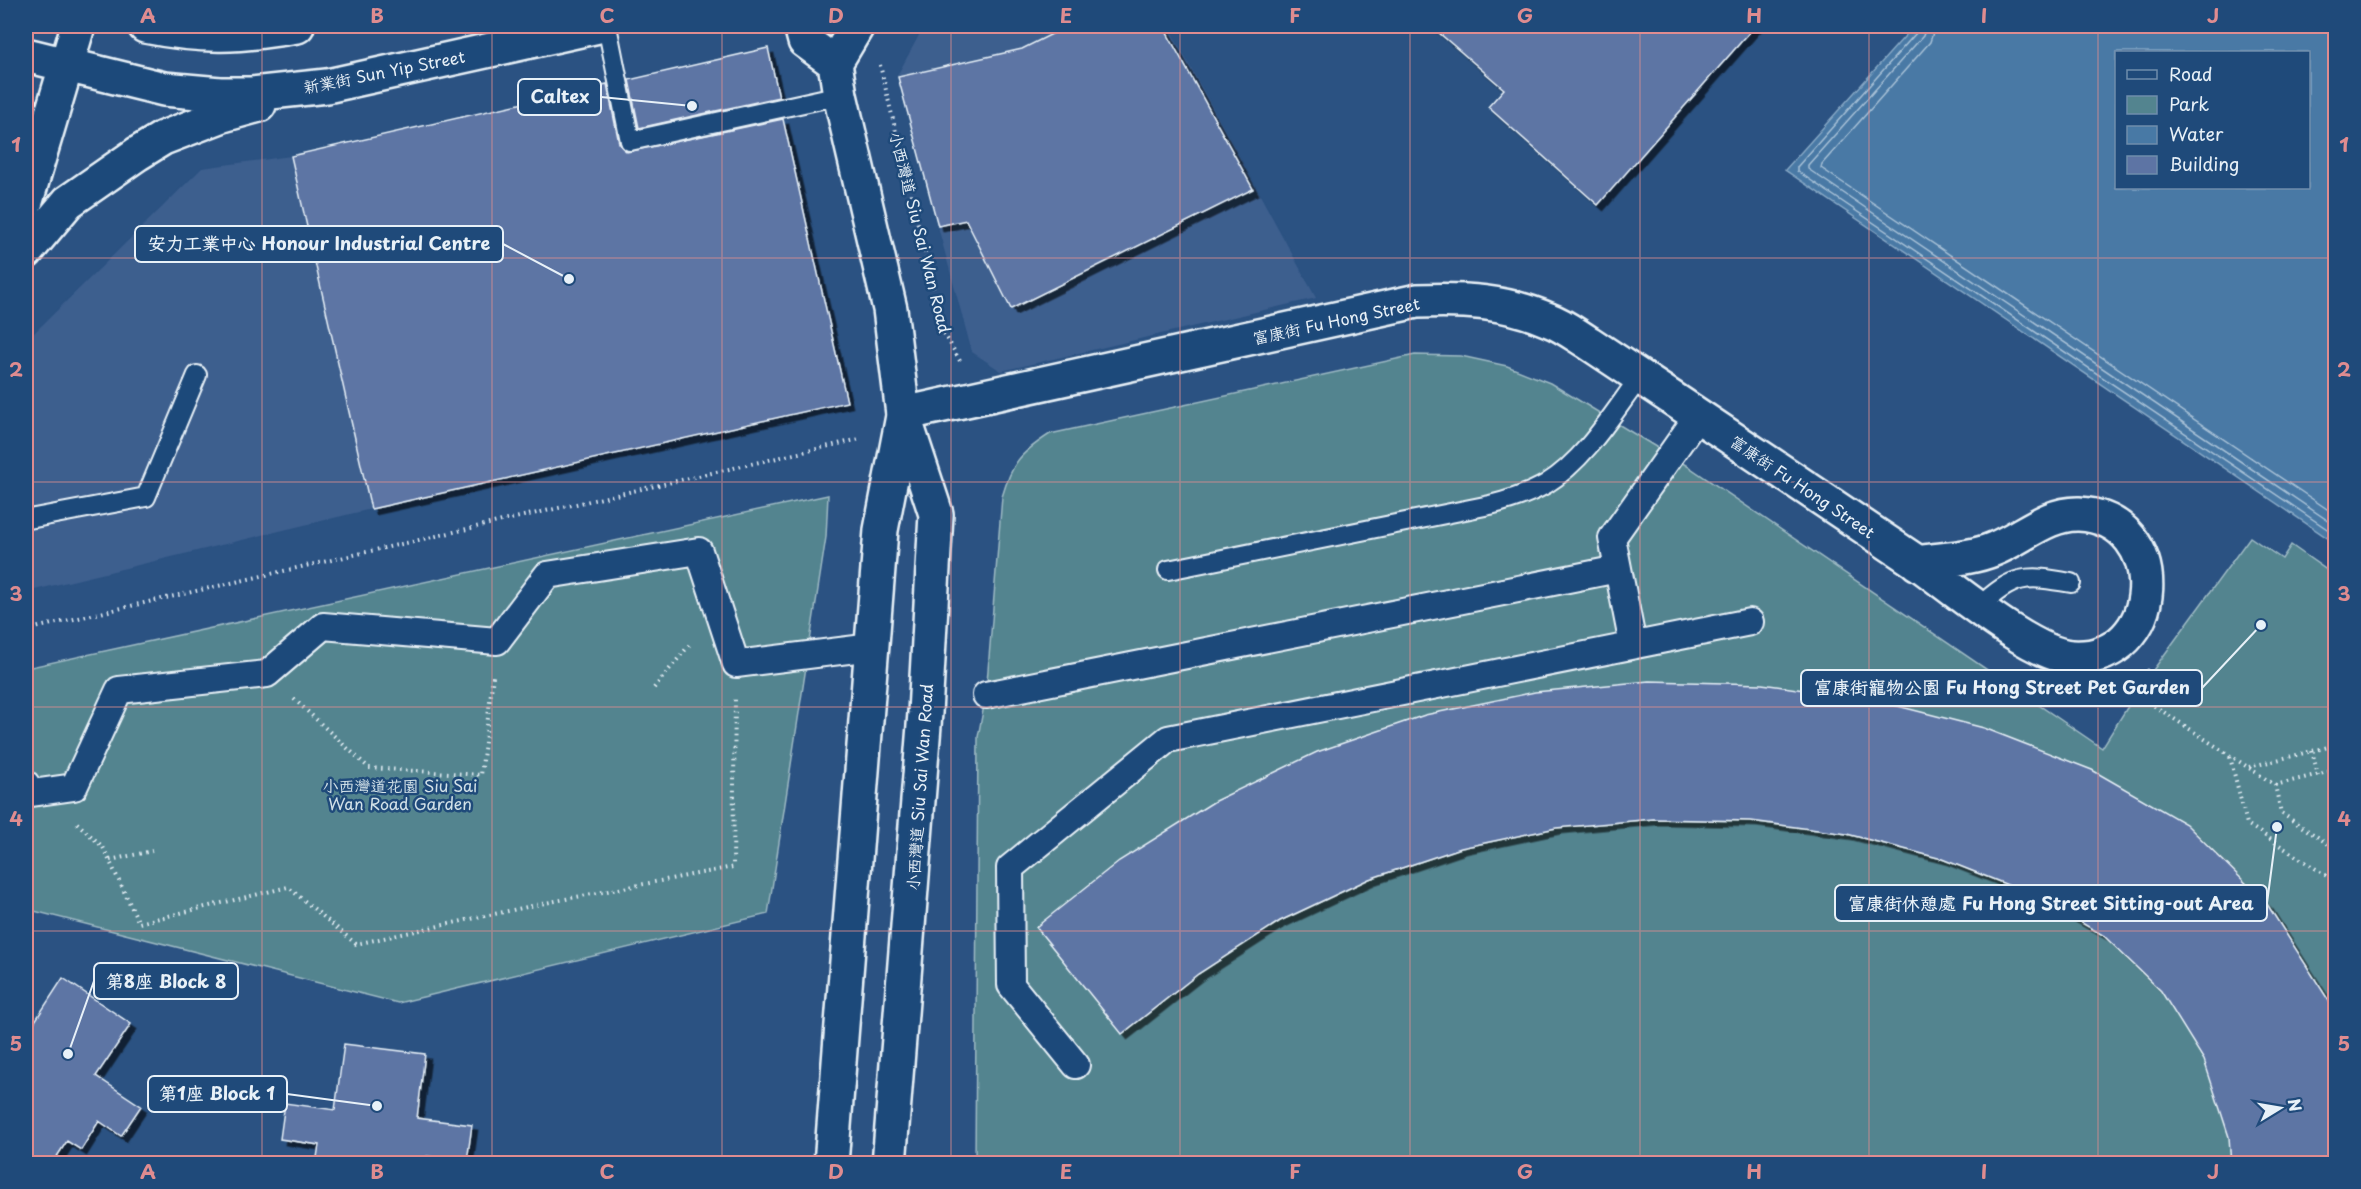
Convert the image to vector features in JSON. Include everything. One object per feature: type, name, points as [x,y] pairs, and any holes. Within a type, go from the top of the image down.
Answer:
[{"type":"main road","points":[[26,201],[78,26]]},
{"type":"main road","points":[[145,26],[214,36],[238,35],[297,26]]},
{"type":"main road","name":"新業街 Sun Yip Street","points":[[26,55],[164,89],[193,93],[252,94],[327,86],[599,26]]},
{"type":"main road","points":[[801,26],[805,41],[835,63],[857,26]]},
{"type":"main road","name":"小西灣道 Siu Sai Wan Road","points":[[835,63],[840,94],[890,309],[903,414],[936,514],[926,713],[889,1164]]},
{"type":"main road","points":[[26,252],[68,202],[106,174],[163,138],[223,115],[327,86]]},
{"type":"main road","name":"富康街 Fu Hong Street","points":[[903,414],[1417,301],[1463,299],[1485,302],[1508,306],[1550,320],[1589,342],[1917,562],[2017,634],[2052,654],[2071,657],[2091,656],[2116,645],[2135,626],[2146,600],[2146,573],[2136,547],[2118,528],[2106,521],[2080,514],[2054,518],[1992,550],[1963,557],[1917,562]]},
{"type":"main road","name":"小西灣道 Siu Sai Wan Road","points":[[831,1164],[881,530],[903,414]]},
{"type":"street","points":[[1633,645],[1612,538],[1698,416]]},
{"type":"street","points":[[29,788],[74,788],[119,690],[267,674],[323,627],[497,641],[547,575],[699,551],[736,664],[872,647]]},
{"type":"street","points":[[986,695],[1618,569]]},
{"type":"street","points":[[1076,1065],[1011,985],[1010,868],[1168,739],[1750,622]]},
{"type":"lane","points":[[607,26],[630,141],[840,94]]},
{"type":"lane","points":[[26,517],[29,519],[146,497],[197,375]]},
{"type":"lane","points":[[1168,570],[1490,505],[1519,497],[1547,483],[1570,465],[1591,442],[1640,377]]},
{"type":"lane","points":[[1979,607],[1994,593],[2014,582],[2036,577],[2071,584]]},
{"type":"path","points":[[724,26],[724,28],[734,26]]},
{"type":"path","name":"小西灣道 Siu Sai Wan Road","points":[[879,60],[944,333],[957,358],[964,365]]},
{"type":"path","points":[[26,630],[860,439]]},
{"type":"path","points":[[654,688],[719,611]]},
{"type":"path","points":[[267,674],[369,768],[481,775],[497,641]]},
{"type":"path","points":[[29,788],[68,814],[103,847],[139,923],[288,887],[356,944],[545,903],[733,867],[736,664]]},
{"type":"path","points":[[2138,664],[2164,686],[2173,675]]},
{"type":"path","points":[[2135,695],[2275,785],[2281,813],[2336,849]]},
{"type":"path","points":[[2248,767],[2336,745]]},
{"type":"path","points":[[2312,751],[2318,775]]},
{"type":"path","points":[[2230,756],[2247,824],[2336,882]]},
{"type":"path","points":[[2275,785],[2336,770]]},
{"type":"path","points":[[110,860],[152,851]]},
{"type":"shaded area","points":[[924,26],[1168,26],[1316,298],[1001,371],[972,352],[897,76]]},
{"type":"shaded area","points":[[291,156],[371,509],[26,592],[26,346],[28,339],[202,168]]},
{"type":"green space","points":[[1415,355],[1461,356],[1507,366],[1550,383],[1689,467],[2102,748],[2135,695],[2250,537],[2282,559],[2291,545],[2335,576],[2335,1163],[975,1164],[978,737],[986,695],[1002,497],[1013,467],[1024,454],[1050,434]]},
{"type":"green space","name":"小西灣道花園 Siu Sai Wan Road Garden","points":[[828,495],[826,537],[768,914],[398,1003],[26,909],[26,668]]},
{"type":"water","points":[[1914,26],[2335,26],[2335,543],[1785,170]]},
{"type":"building","points":[[1068,26],[1163,26],[1253,189],[1011,309],[966,220],[938,226],[898,77],[1022,49]]},
{"type":"building","points":[[1431,26],[1755,26],[1598,205],[1488,107],[1504,89]]},
{"type":"building","points":[[768,48],[779,97],[639,128],[629,80]]},
{"type":"building","points":[[607,84],[619,143],[627,152],[783,119],[847,402],[371,509],[291,156]]},
{"type":"building","points":[[1649,681],[1762,684],[1874,700],[1984,728],[2092,770],[2186,824],[2267,904],[2329,1001],[2336,1021],[2336,1164],[2231,1164],[2229,1137],[2204,1060],[2161,991],[2103,935],[2033,895],[1942,859],[1847,834],[1751,821],[1653,819],[1556,828],[1461,848],[1369,879],[1280,921],[1198,974],[1122,1034],[1036,927],[1119,861],[1215,801],[1317,752],[1425,715],[1535,692]]},
{"type":"building","points":[[63,978],[131,1024],[96,1076],[141,1106],[121,1136],[99,1121],[81,1150],[67,1141],[52,1164],[26,1164],[26,1035]]},
{"type":"building","points":[[344,1044],[425,1054],[417,1118],[472,1125],[467,1161],[427,1156],[426,1164],[316,1164],[319,1145],[280,1139],[285,1103],[335,1110]]},
{"type":"place","name":"Caltex","points":[[692,106]]},
{"type":"place","name":"安力工業中心 Honour Industrial Centre","points":[[569,279]]},
{"type":"place","name":"富康街寵物公園 Fu Hong Street Pet Garden","points":[[2261,625]]},
{"type":"place","name":"富康街休憩處 Fu Hong Street Sitting-out Area","points":[[2277,827]]},
{"type":"place","name":"第8座 Block 8","points":[[68,1054]]},
{"type":"place","name":"第1座 Block 1","points":[[377,1106]]}]
